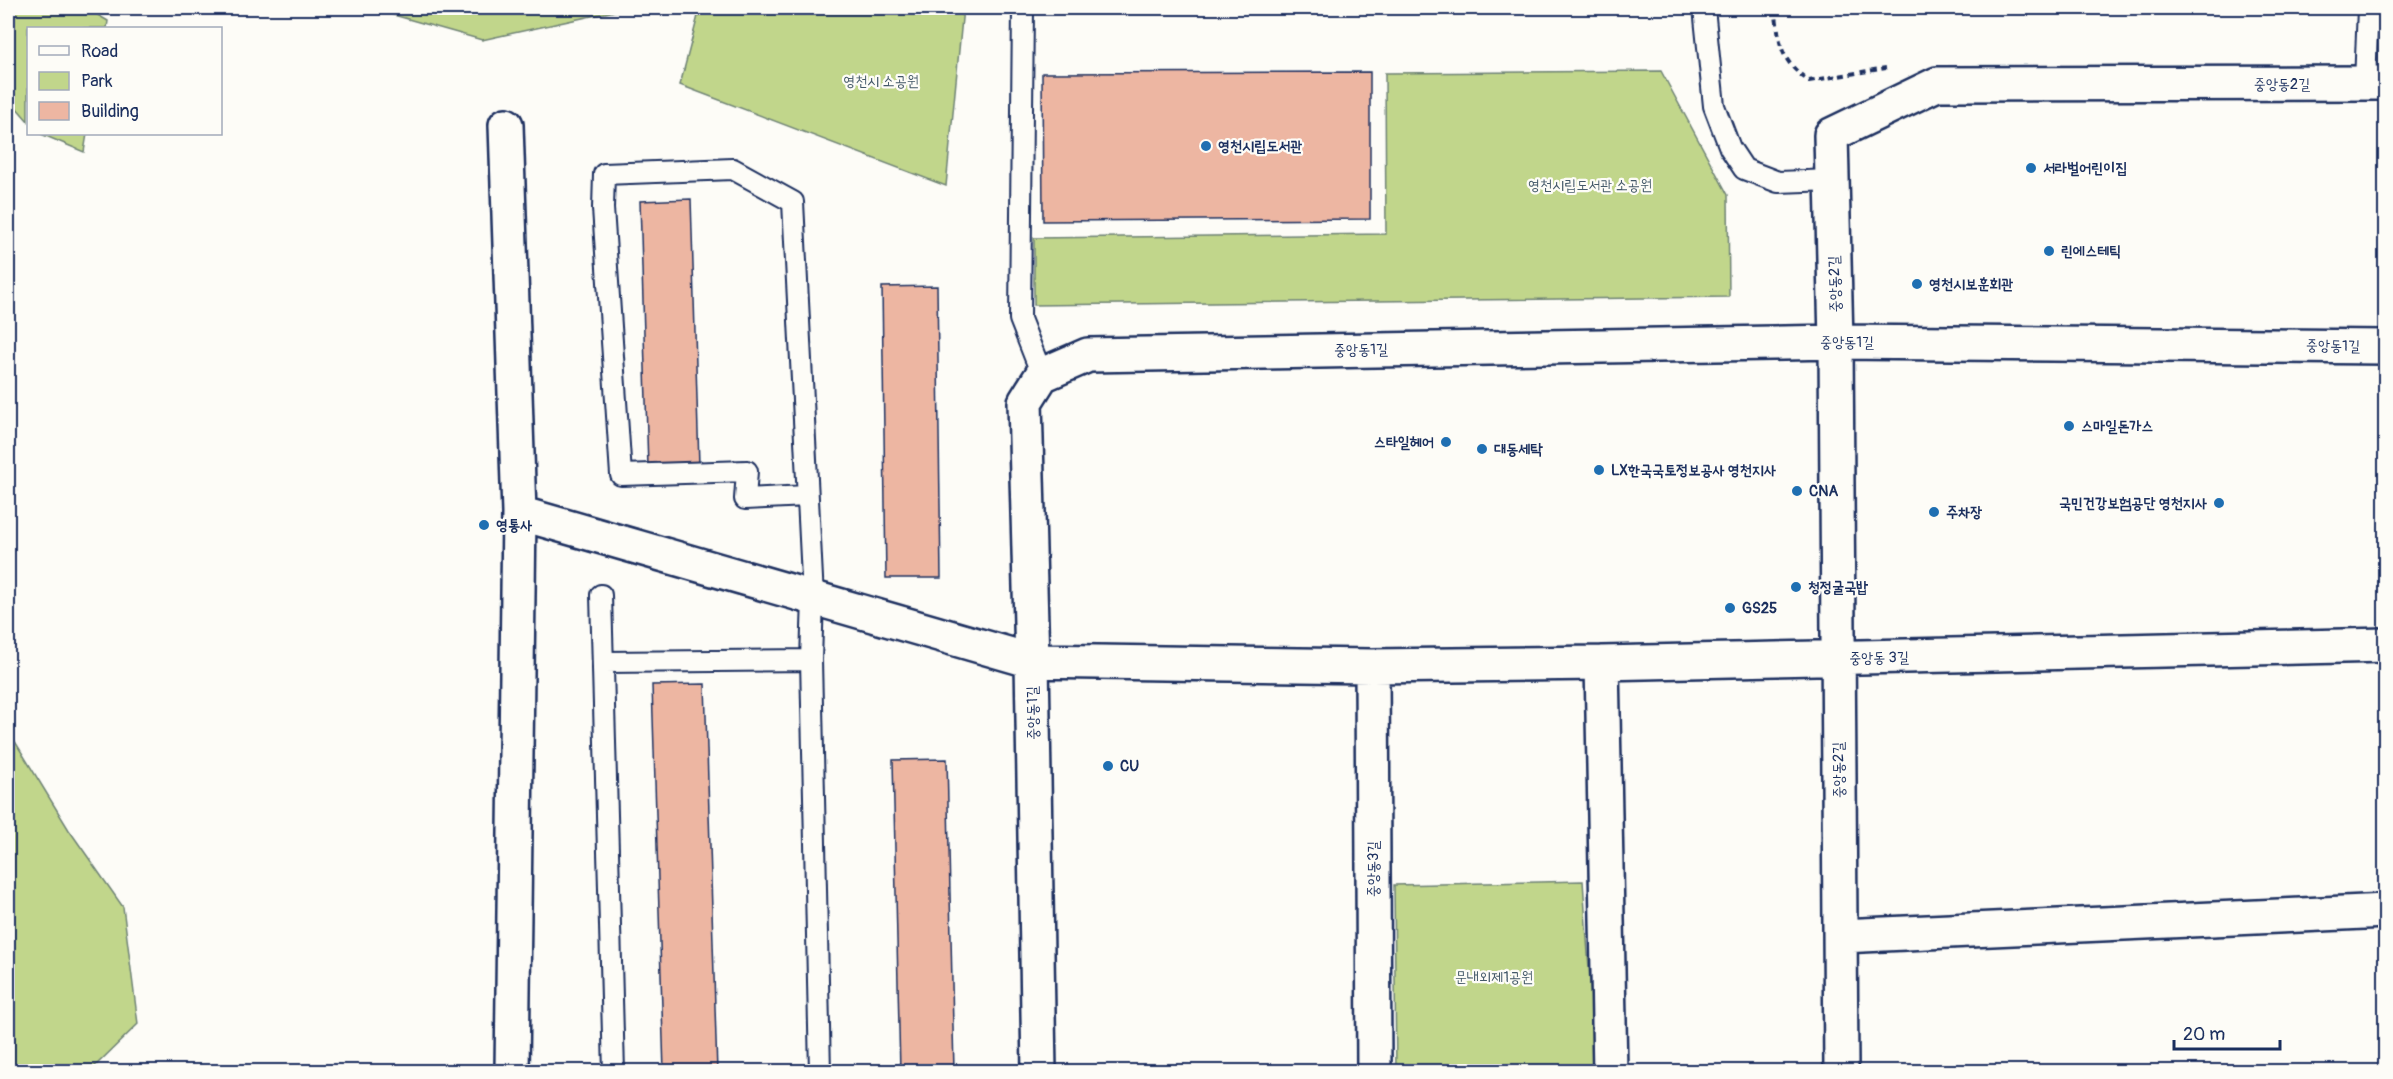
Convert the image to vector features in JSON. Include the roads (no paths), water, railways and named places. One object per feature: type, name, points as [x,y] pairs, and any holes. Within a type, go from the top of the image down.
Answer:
[{"type":"street","name":"중앙동2길","points":[[1841,1071],[1836,342],[1831,135],[1937,84],[2375,83]]},
{"type":"street","points":[[506,126],[519,513],[512,1071]]},
{"type":"street","name":"중앙동1길","points":[[1039,1071],[1025,402],[1042,375],[1088,355],[1836,342],[2385,347]]},
{"type":"street","name":"중앙동 3길","points":[[519,513],[1032,661],[1372,666],[1838,659],[2385,645]]},
{"type":"street","points":[[1602,663],[1610,1071]]},
{"type":"street","name":"중앙동3길","points":[[1372,666],[1374,1071]]},
{"type":"street","points":[[1841,936],[2385,911]]},
{"type":"lane","points":[[1023,8],[1020,319],[1042,375]]},
{"type":"lane","points":[[1704,8],[1714,106],[1730,148],[1744,169],[1778,182],[1832,180]]},
{"type":"lane","points":[[2368,8],[2375,83]]},
{"type":"lane","points":[[807,496],[745,499],[747,471],[621,475],[603,208],[604,174],[733,169],[793,202],[813,598],[811,660],[820,1071]]},
{"type":"lane","points":[[601,595],[614,1071]]},
{"type":"lane","points":[[603,662],[811,660]]},
{"type":"place","name":"영천시립도서관","points":[[1206,146]]},
{"type":"place","name":"서라벌어린이집","points":[[2031,168]]},
{"type":"place","name":"린에스테틱","points":[[2049,251]]},
{"type":"place","name":"영천시보훈회관","points":[[1917,284]]},
{"type":"place","name":"스마일돈가스","points":[[2069,426]]},
{"type":"place","name":"스타일헤어","points":[[1446,442]]},
{"type":"place","name":"대동세탁","points":[[1482,449]]},
{"type":"place","name":"LX한국국토정보공사 영천지사","points":[[1599,470]]},
{"type":"place","name":"CNA","points":[[1797,491]]},
{"type":"place","name":"국민건강보험공단 영천지사","points":[[2219,503]]},
{"type":"place","name":"주차장","points":[[1934,512]]},
{"type":"place","name":"영통사","points":[[484,525]]},
{"type":"place","name":"청정굴국밥","points":[[1796,587]]},
{"type":"place","name":"GS25","points":[[1730,608]]},
{"type":"place","name":"CU","points":[[1108,766]]},
{"type":"park label","name":"영천시 소공원","points":[[881,81]]},
{"type":"park label","name":"영천시립도서관 소공원","points":[[1590,185]]},
{"type":"park label","name":"문내외제1공원","points":[[1494,977]]}]
